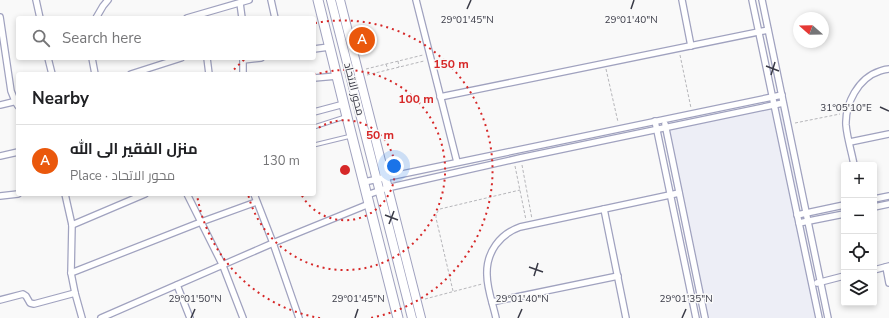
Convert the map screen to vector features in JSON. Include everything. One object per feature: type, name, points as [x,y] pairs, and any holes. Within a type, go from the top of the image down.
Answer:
[{"type":"main road","points":[[318,0],[398,318]]},
{"type":"street","points":[[36,0],[40,16]]},
{"type":"street","points":[[97,16],[108,0]]},
{"type":"street","points":[[199,16],[249,0]]},
{"type":"street","points":[[272,0],[275,16]]},
{"type":"street","name":"محور الاتحاد","points":[[331,0],[421,318]]},
{"type":"street","name":"محور الاتحاد","points":[[340,0],[359,74],[381,179]]},
{"type":"street","points":[[416,0],[457,162]]},
{"type":"street","points":[[682,0],[691,46]]},
{"type":"street","points":[[752,0],[819,318]]},
{"type":"street","points":[[762,0],[828,318]]},
{"type":"street","points":[[240,3],[242,16]]},
{"type":"street","points":[[0,17],[11,91],[16,101]]},
{"type":"street","points":[[440,97],[768,30]]},
{"type":"street","points":[[316,50],[329,47]]},
{"type":"street","points":[[48,60],[52,72]]},
{"type":"street","points":[[92,60],[95,72]]},
{"type":"street","points":[[142,72],[175,60]]},
{"type":"street","points":[[207,60],[209,72]]},
{"type":"street","points":[[243,60],[243,72]]},
{"type":"street","points":[[853,162],[847,131],[847,113],[853,96],[864,81],[879,71],[889,69]]},
{"type":"street","points":[[316,78],[337,76]]},
{"type":"street","points":[[364,182],[782,95]]},
{"type":"street","points":[[0,105],[16,103]]},
{"type":"street","points":[[367,194],[520,158],[783,103]]},
{"type":"street","points":[[316,111],[344,104]]},
{"type":"street","points":[[664,119],[705,318]]},
{"type":"street","points":[[655,121],[696,318]]},
{"type":"street","points":[[850,142],[889,134]]},
{"type":"street","points":[[0,156],[16,152]]},
{"type":"street","name":"محور الاتحاد","points":[[384,190],[412,318]]},
{"type":"street","points":[[496,318],[487,276],[488,263],[495,245],[503,236],[527,225],[679,193]]},
{"type":"street","points":[[0,196],[16,194]]},
{"type":"street","points":[[65,196],[72,225],[71,273],[82,318]]},
{"type":"street","points":[[72,225],[140,196]]},
{"type":"street","points":[[188,196],[222,266],[243,318]]},
{"type":"street","points":[[254,196],[273,243],[299,318]]},
{"type":"street","points":[[877,198],[889,196]]},
{"type":"street","points":[[71,273],[256,202]]},
{"type":"street","points":[[101,318],[273,243],[370,204]]},
{"type":"street","points":[[877,206],[889,204]]},
{"type":"street","points":[[797,215],[841,206]]},
{"type":"street","points":[[604,209],[626,318]]},
{"type":"street","points":[[799,223],[841,215]]},
{"type":"street","points":[[877,269],[887,267],[889,283]]},
{"type":"street","points":[[492,302],[618,276]]},
{"type":"street","points":[[812,284],[841,277]]},
{"type":"street","points":[[177,285],[190,318]]},
{"type":"street","points":[[0,300],[22,294],[26,296],[30,303],[34,304],[75,293]]},
{"type":"lane","points":[[316,126],[347,117]]},
{"type":"lane","points":[[316,145],[352,136]]},
{"type":"path","points":[[678,48],[692,113]]},
{"type":"path","points":[[359,74],[386,64],[429,53]]},
{"type":"path","points":[[359,74],[388,70],[431,60]]},
{"type":"path","points":[[398,61],[400,67]]},
{"type":"path","points":[[605,63],[620,128]]},
{"type":"path","points":[[386,64],[388,70]]},
{"type":"path","points":[[788,124],[847,113]]},
{"type":"path","points":[[520,158],[533,224]]},
{"type":"path","points":[[514,160],[527,225]]},
{"type":"path","points":[[453,291],[436,218],[438,211],[440,209],[520,190]]},
{"type":"path","points":[[416,301],[488,282]]},
{"type":"shaded area","points":[[779,100],[823,318],[701,318],[661,125]]},
{"type":"place","name":"منزل الفقير الى الله","points":[[362,40]]}]
